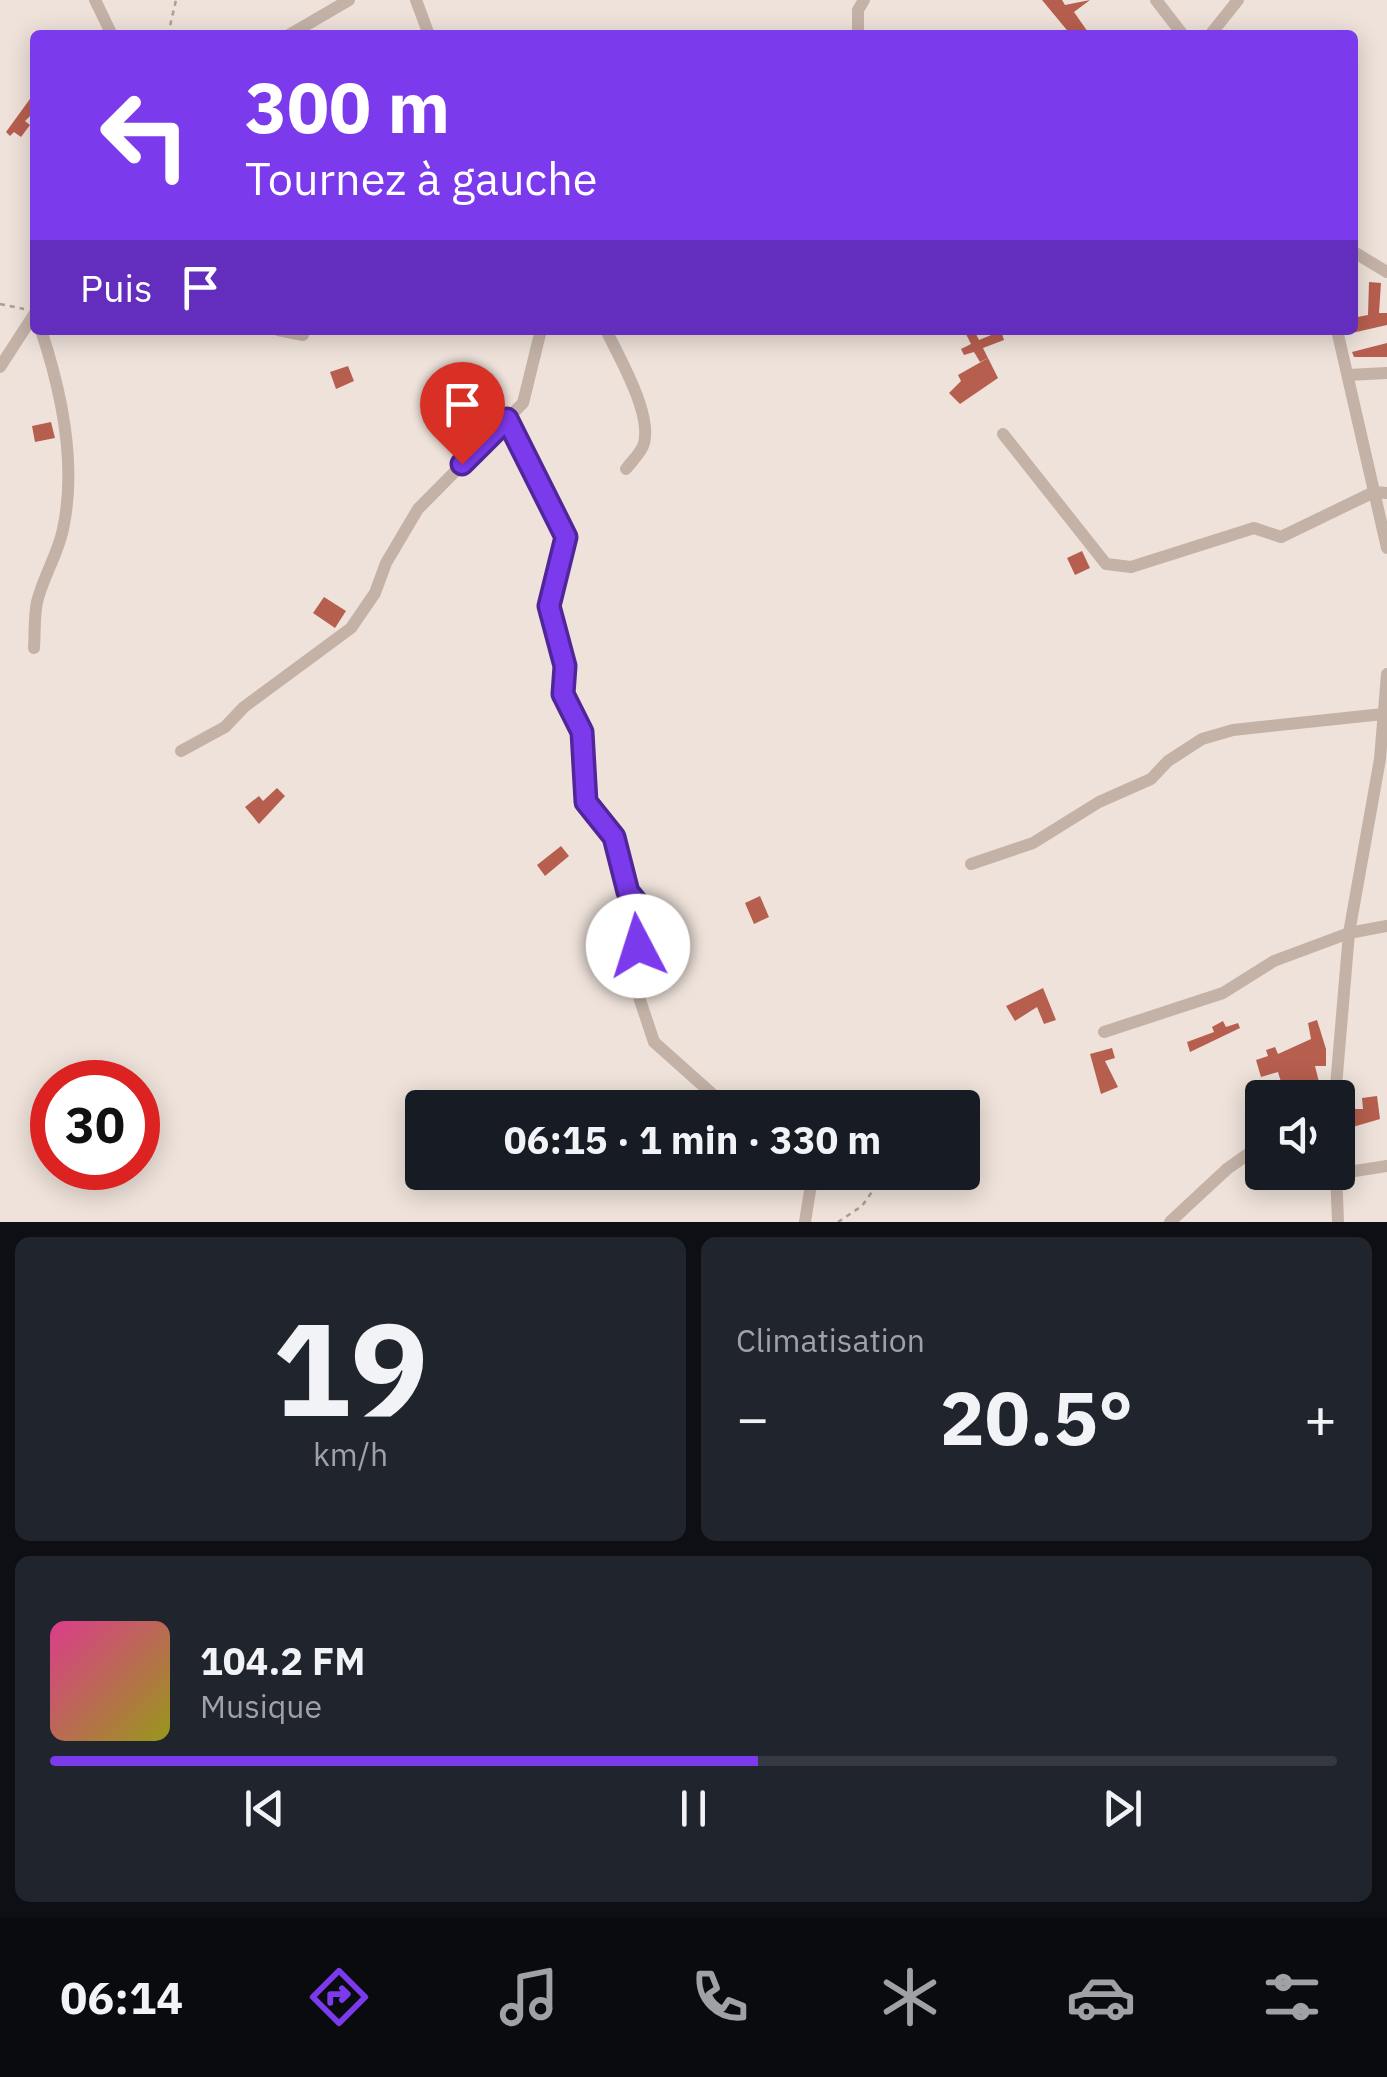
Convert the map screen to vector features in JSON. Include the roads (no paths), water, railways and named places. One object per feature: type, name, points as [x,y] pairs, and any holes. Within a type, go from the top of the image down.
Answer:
[{"type":"street","points":[[95,0],[110,30]]},
{"type":"street","points":[[298,30],[349,0]]},
{"type":"street","points":[[416,0],[427,30]]},
{"type":"street","points":[[858,30],[858,10],[864,0]]},
{"type":"street","points":[[1156,0],[1179,30]]},
{"type":"street","points":[[1214,30],[1238,0]]},
{"type":"street","points":[[1358,255],[1387,272]]},
{"type":"street","points":[[0,367],[30,320]]},
{"type":"street","points":[[34,648],[37,602],[63,529],[66,500],[63,421],[43,335]]},
{"type":"street","points":[[181,751],[225,727],[244,707],[351,628],[375,594],[386,563],[418,509],[523,403],[540,335]]},
{"type":"street","points":[[608,335],[640,400],[644,420],[645,441],[626,469]]},
{"type":"street","points":[[1338,335],[1380,492],[1387,548]]},
{"type":"street","points":[[1348,375],[1387,373]]},
{"type":"street","points":[[507,419],[566,537],[549,606],[565,666],[563,694],[582,732],[586,802],[614,837],[628,892],[641,908],[634,982],[654,1042],[708,1090]]},
{"type":"street","points":[[1003,434],[1106,564],[1146,563],[1254,528],[1281,537],[1380,492]]},
{"type":"street","points":[[1337,1080],[1349,933],[1384,760],[1387,674]]},
{"type":"street","points":[[971,864],[1034,843],[1100,802],[1151,779],[1168,761],[1202,739],[1233,730],[1383,714]]},
{"type":"street","points":[[1104,1032],[1223,993],[1274,961],[1349,933],[1387,926]]},
{"type":"street","points":[[1170,1222],[1245,1156]]},
{"type":"street","points":[[1355,1171],[1387,1166]]},
{"type":"street","points":[[805,1222],[811,1190]]},
{"type":"street","points":[[1337,1190],[1338,1222]]}]
